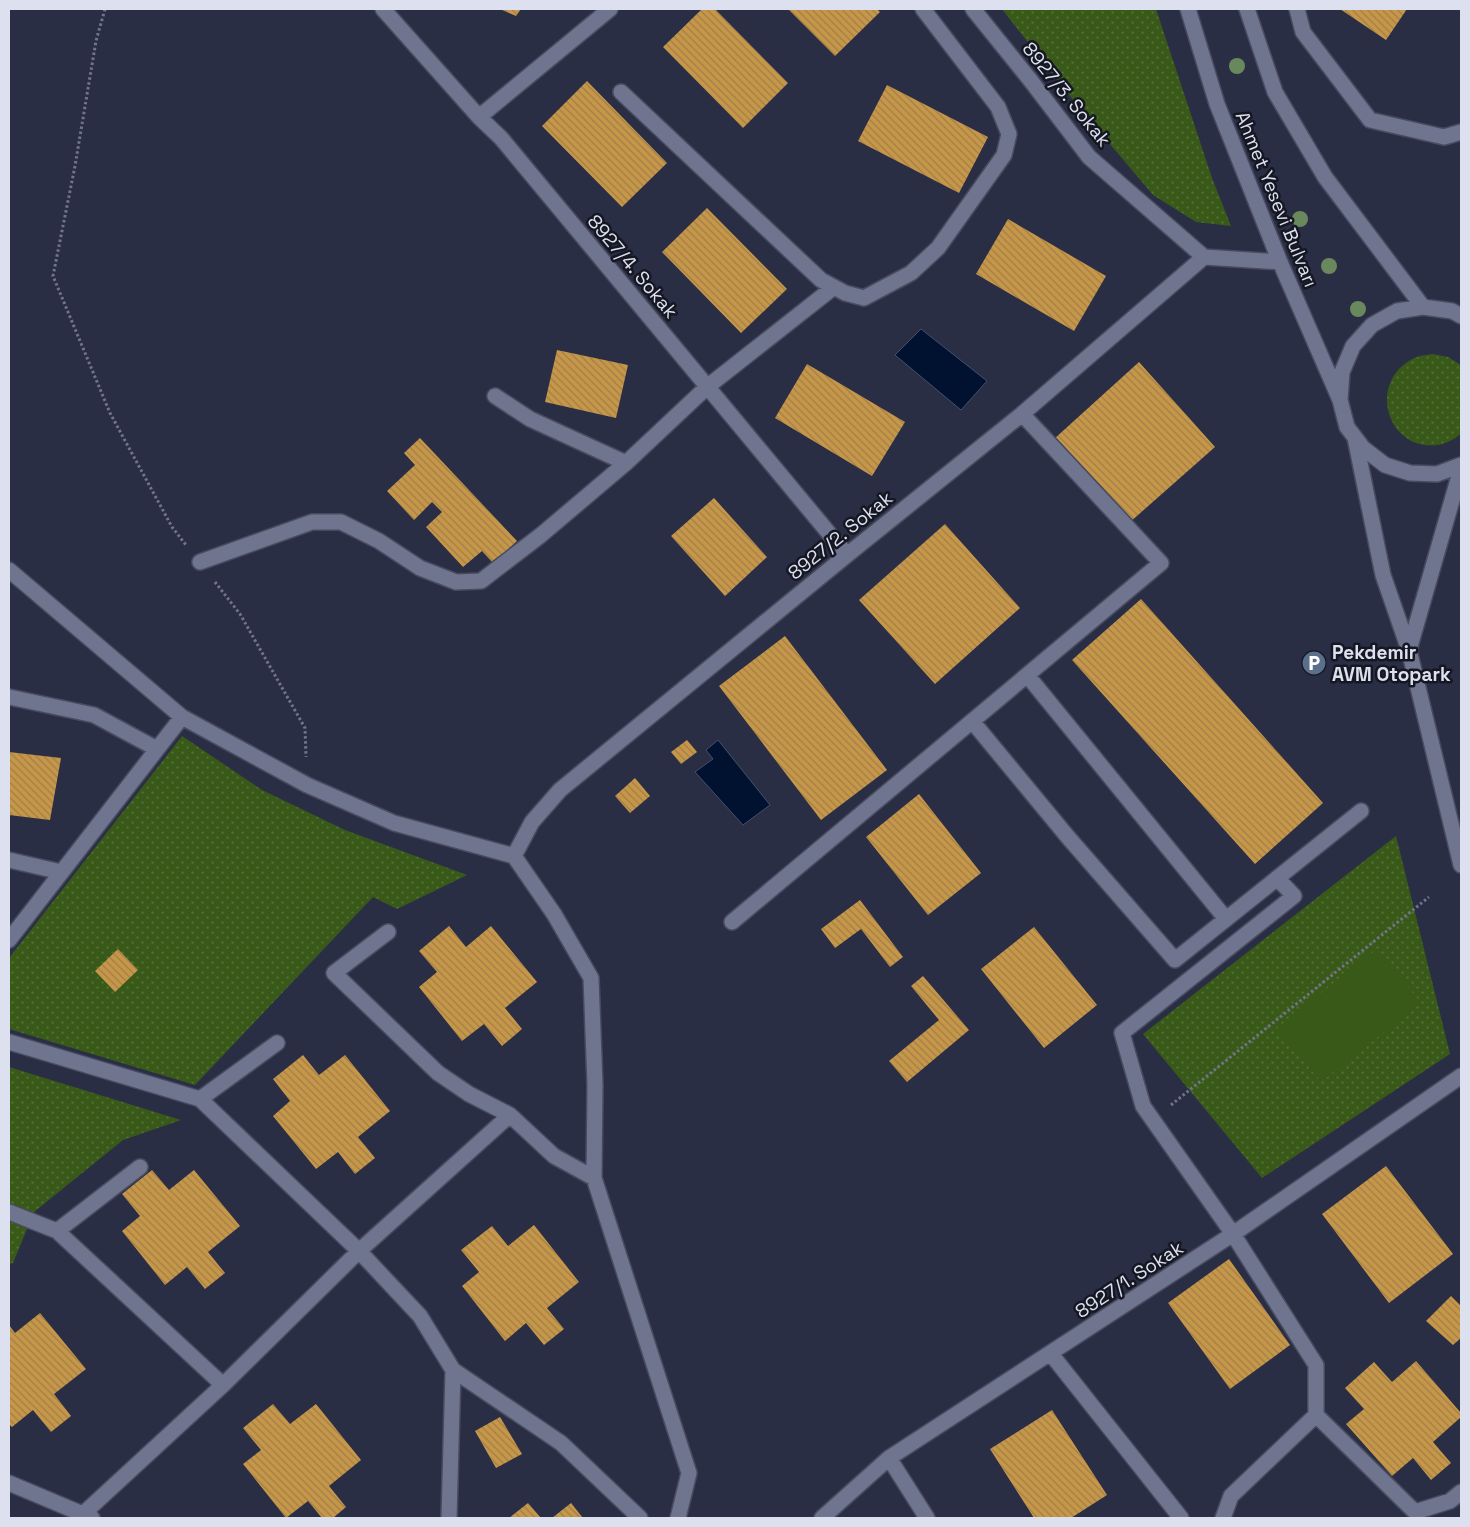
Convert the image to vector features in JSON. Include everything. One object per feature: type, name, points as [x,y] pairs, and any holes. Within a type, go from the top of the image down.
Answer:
[{"type":"street","name":"8927/4. Sokak","points":[[383,9],[478,117],[501,138],[847,555]]},
{"type":"street","points":[[478,117],[610,9]]},
{"type":"street","points":[[621,92],[820,280],[845,293],[864,298],[911,273],[938,248],[1004,155],[1009,134],[998,107],[923,9]]},
{"type":"street","name":"8927/3. Sokak","points":[[973,9],[1089,157],[1204,256]]},
{"type":"street","name":"Ahmet Yesevi Bulvarı","points":[[1188,9],[1217,104],[1280,262],[1340,400]]},
{"type":"street","name":"Ahmet Yesevi Bulvarı","points":[[1247,9],[1275,92],[1325,177],[1423,307]]},
{"type":"street","points":[[1297,9],[1303,32],[1370,120],[1444,138],[1461,132]]},
{"type":"street","points":[[1204,256],[1280,262]]},
{"type":"street","name":"8927/2. Sokak","points":[[514,856],[532,822],[560,790],[1022,414],[1204,256]]},
{"type":"street","points":[[200,562],[312,522],[341,522],[380,541],[420,568],[456,582],[481,581],[541,535],[626,463],[707,387],[834,287]]},
{"type":"street","points":[[1461,316],[1452,311],[1423,307],[1396,312],[1372,325],[1353,346],[1342,372],[1340,400],[1347,427],[1363,448],[1385,465],[1410,473],[1437,474],[1461,465]]},
{"type":"street","points":[[495,396],[530,419],[626,463]]},
{"type":"street","points":[[732,922],[1162,563],[1022,414]]},
{"type":"street","points":[[1355,438],[1383,575],[1409,650],[1461,866]]},
{"type":"street","points":[[1409,650],[1461,470]]},
{"type":"street","points":[[9,570],[182,717],[307,785],[394,823],[514,856],[554,914],[590,978],[595,1085],[594,1178],[689,1473],[678,1518]]},
{"type":"street","points":[[1027,675],[1226,919]]},
{"type":"street","points":[[9,697],[94,715],[157,749]]},
{"type":"street","points":[[9,940],[182,717]]},
{"type":"street","points":[[972,721],[1067,836],[1174,960],[1361,812]]},
{"type":"street","points":[[9,860],[62,872]]},
{"type":"street","points":[[1277,878],[1294,896],[1122,1033],[1143,1106],[1233,1234],[1316,1365],[1316,1415],[1415,1512],[1450,1500],[1461,1492]]},
{"type":"street","points":[[388,932],[334,973],[438,1073],[469,1094],[510,1115],[554,1156],[594,1178]]},
{"type":"street","points":[[9,1042],[200,1099],[359,1251],[420,1316],[453,1370],[561,1443],[640,1518]]},
{"type":"street","points":[[200,1099],[277,1043]]},
{"type":"street","name":"8927/1. Sokak","points":[[828,1516],[889,1458],[1233,1234],[1461,1076]]},
{"type":"street","points":[[9,1483],[87,1516],[359,1251],[510,1115]]},
{"type":"street","points":[[57,1231],[140,1167]]},
{"type":"street","points":[[9,1212],[57,1231],[222,1385]]},
{"type":"street","points":[[1051,1354],[1181,1518]]},
{"type":"street","points":[[449,1518],[453,1370]]},
{"type":"street","points":[[1223,1518],[1230,1496],[1316,1415]]},
{"type":"street","points":[[889,1458],[927,1518]]},
{"type":"path","points":[[105,9],[96,41],[75,166],[53,276],[110,413],[172,527],[240,614],[305,728],[307,785]]},
{"type":"path","points":[[1153,1120],[1429,896]]},
{"type":"green space","points":[[1002,9],[1156,9],[1212,178],[1231,226],[1196,222],[1153,195],[1077,105]]},
{"type":"green space","points":[[1433,354],[1448,357],[1461,365],[1461,434],[1450,441],[1437,445],[1422,444],[1410,440],[1399,432],[1392,421],[1388,409],[1387,396],[1390,382],[1402,366],[1414,358]]},
{"type":"green space","points":[[182,736],[262,790],[345,830],[467,875],[397,909],[373,897],[195,1085],[9,1029],[9,958]]},
{"type":"green space","points":[[1396,836],[1450,1054],[1262,1178],[1143,1034]]},
{"type":"green space","points":[[1377,949],[1421,1003],[1321,1082],[1277,1028]]},
{"type":"green space","points":[[9,1067],[181,1120],[123,1140],[34,1212],[13,1263],[9,1264]]},
{"type":"water","points":[[921,329],[987,381],[961,410],[895,355]]},
{"type":"water","points":[[718,740],[770,805],[743,825],[695,772],[713,759],[706,750]]},
{"type":"building","points":[[500,9],[521,9],[516,16]]},
{"type":"building","points":[[702,9],[715,9],[788,83],[743,128],[663,47]]},
{"type":"building","points":[[788,9],[877,9],[880,12],[835,56]]},
{"type":"building","points":[[1340,9],[1407,9],[1386,40]]},
{"type":"building","points":[[587,81],[667,163],[622,207],[542,126]]},
{"type":"building","points":[[887,85],[988,137],[959,193],[858,141]]},
{"type":"building","points":[[707,208],[787,289],[741,333],[662,252]]},
{"type":"building","points":[[1008,219],[1106,276],[1074,331],[976,274]]},
{"type":"building","points":[[557,350],[628,365],[616,418],[545,402]]},
{"type":"building","points":[[1139,362],[1215,447],[1129,523],[1054,439]]},
{"type":"building","points":[[807,364],[905,422],[872,476],[775,418]]},
{"type":"building","points":[[420,438],[517,541],[493,563],[482,551],[463,567],[426,527],[442,512],[432,502],[414,520],[387,491],[415,465],[404,453]]},
{"type":"building","points":[[714,498],[767,557],[725,596],[671,536]]},
{"type":"building","points":[[945,524],[1020,608],[935,684],[859,600]]},
{"type":"building","points":[[1141,599],[1323,803],[1255,864],[1072,660]]},
{"type":"building","points":[[785,636],[887,770],[821,820],[719,686]]},
{"type":"building","points":[[687,740],[697,752],[681,764],[671,752]]},
{"type":"building","points":[[9,752],[61,758],[50,820],[9,815]]},
{"type":"building","points":[[635,778],[650,796],[630,813],[615,796]]},
{"type":"building","points":[[919,794],[981,873],[928,915],[866,837]]},
{"type":"building","points":[[860,900],[903,957],[890,967],[861,929],[835,948],[821,929]]},
{"type":"building","points":[[449,926],[466,947],[491,926],[537,982],[505,1008],[522,1029],[502,1046],[484,1024],[462,1041],[419,987],[437,972],[419,951]]},
{"type":"building","points":[[1034,927],[1097,1005],[1044,1048],[981,969]]},
{"type":"building","points":[[118,949],[138,970],[115,992],[95,971]]},
{"type":"building","points":[[923,976],[969,1030],[907,1082],[889,1061],[939,1020],[911,986]]},
{"type":"building","points":[[303,1055],[319,1075],[345,1055],[390,1111],[358,1137],[375,1158],[355,1174],[338,1152],[316,1169],[273,1116],[290,1101],[273,1079]]},
{"type":"building","points":[[1386,1166],[1453,1254],[1389,1303],[1322,1214]]},
{"type":"building","points":[[152,1170],[169,1190],[194,1170],[240,1226],[208,1252],[225,1273],[205,1289],[187,1267],[165,1285],[122,1231],[140,1216],[122,1194]]},
{"type":"building","points":[[534,1225],[579,1282],[547,1308],[564,1329],[544,1345],[526,1323],[505,1341],[462,1286],[479,1272],[461,1250],[492,1226],[508,1246]]},
{"type":"building","points":[[1229,1259],[1290,1345],[1230,1389],[1168,1303]]},
{"type":"building","points":[[1451,1296],[1461,1306],[1461,1338],[1453,1345],[1426,1321]]},
{"type":"building","points":[[40,1313],[86,1369],[54,1394],[71,1416],[51,1432],[33,1410],[12,1427],[9,1424],[9,1325],[15,1333]]},
{"type":"building","points":[[1416,1361],[1461,1413],[1461,1417],[1433,1442],[1451,1463],[1431,1480],[1413,1458],[1392,1476],[1346,1424],[1364,1409],[1345,1388],[1374,1362],[1392,1382]]},
{"type":"building","points":[[273,1404],[290,1424],[316,1404],[361,1460],[329,1486],[346,1507],[333,1518],[322,1518],[308,1501],[286,1518],[243,1464],[261,1450],[243,1428]]},
{"type":"building","points":[[1052,1410],[1107,1495],[1071,1518],[1034,1518],[990,1449]]},
{"type":"building","points":[[500,1417],[522,1454],[496,1468],[475,1431]]},
{"type":"building","points":[[528,1503],[541,1518],[509,1518]]},
{"type":"building","points":[[571,1503],[583,1518],[552,1518]]},
{"type":"place","name":"Pekdemir AVM Otopark","points":[[1314,663]]}]
